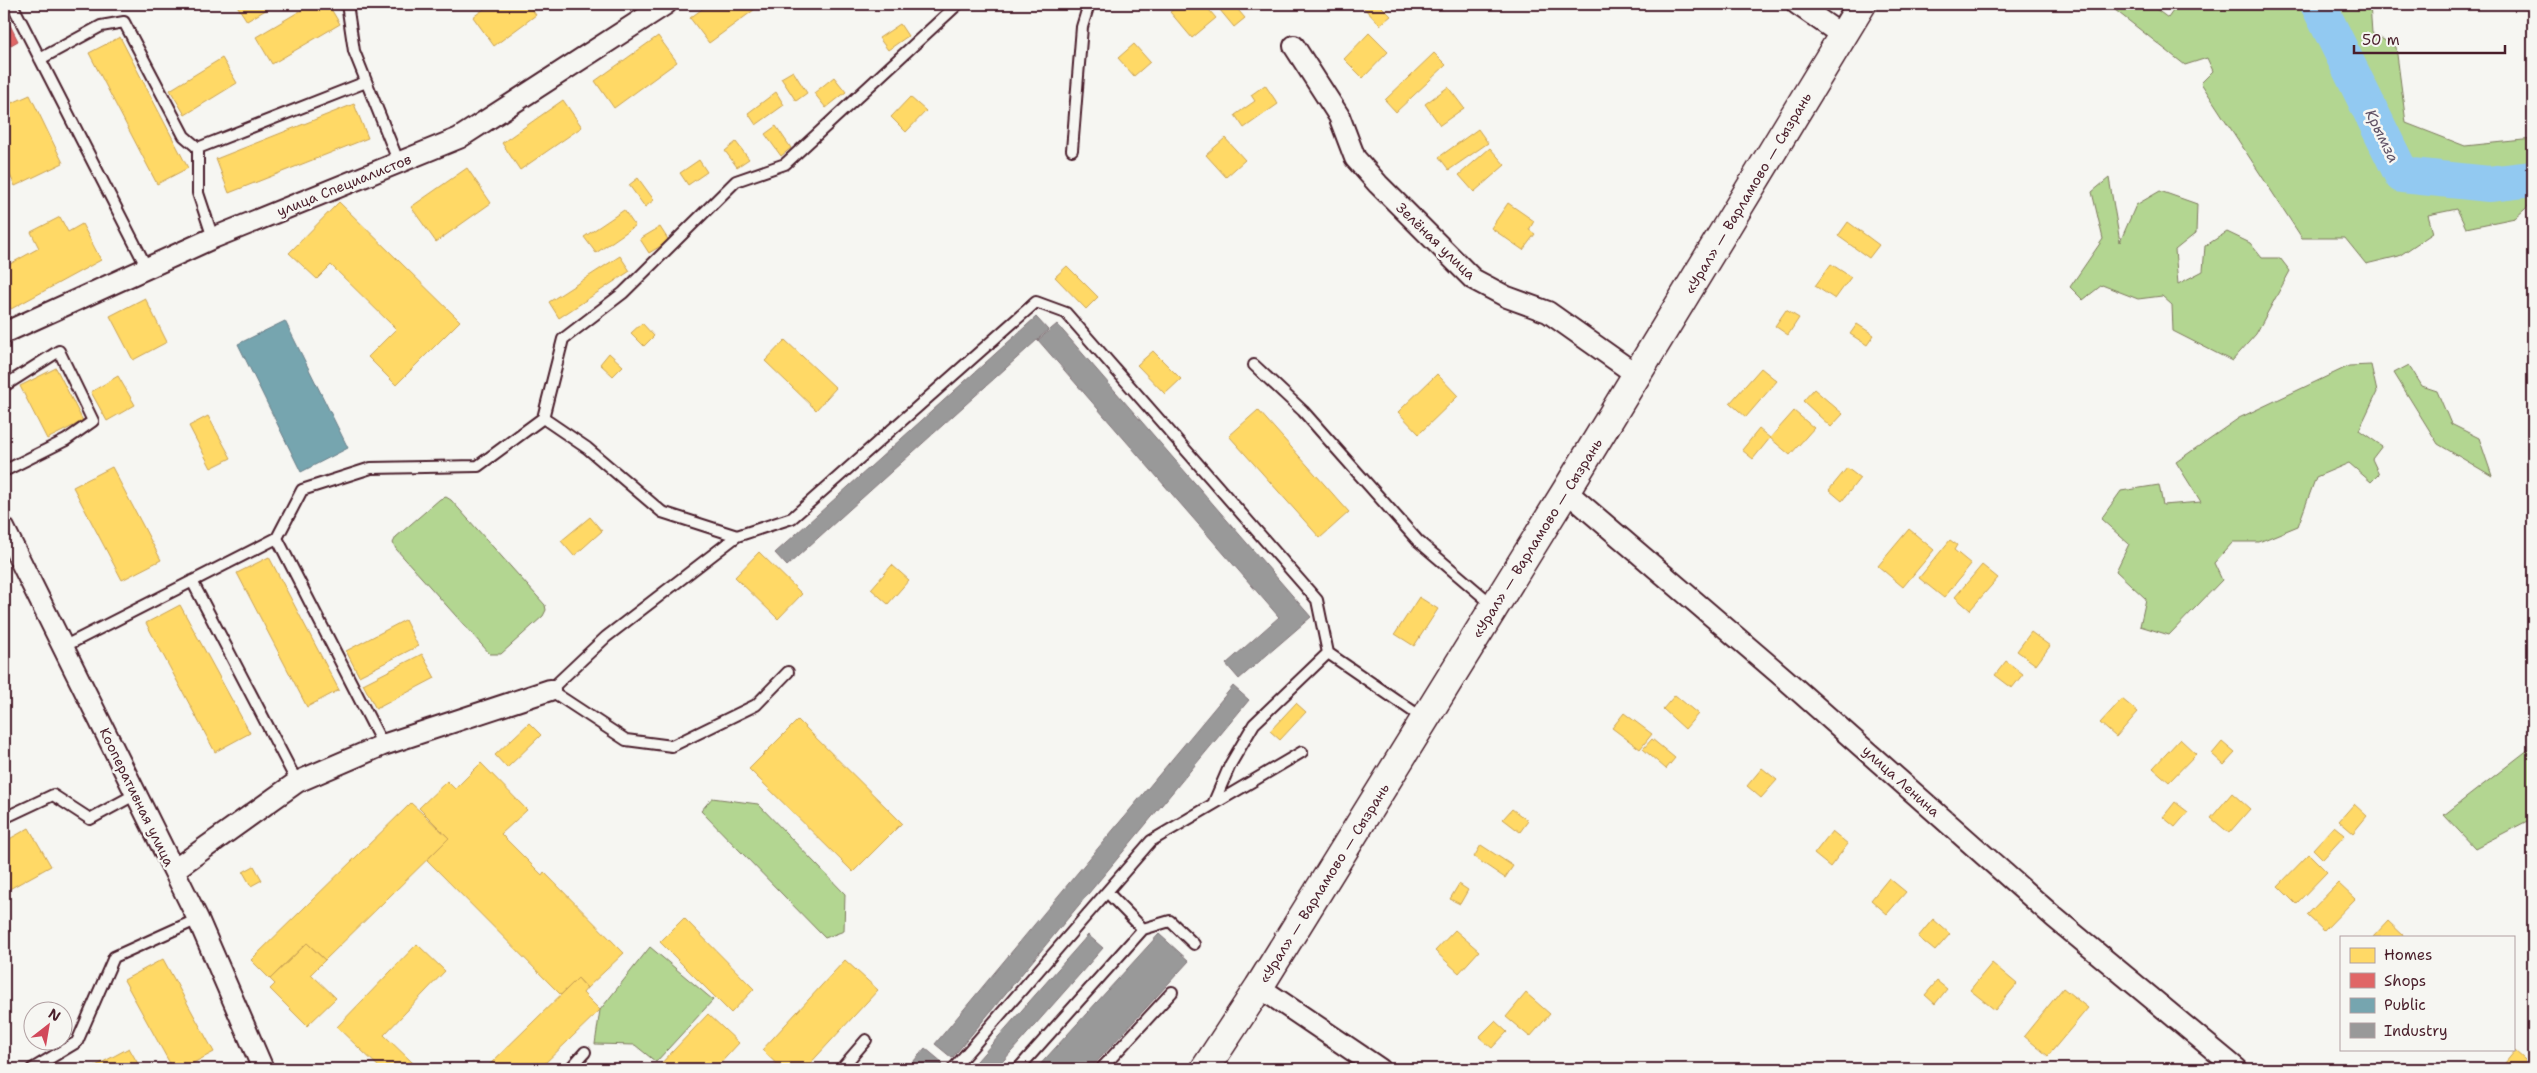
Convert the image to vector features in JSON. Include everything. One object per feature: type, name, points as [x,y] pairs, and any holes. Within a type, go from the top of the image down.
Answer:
[{"type":"main road","name":"«Урал» — Варламово — Сызрань","points":[[1205,1069],[1260,987],[1425,720],[1862,4]]},
{"type":"street","name":"улица Специалистов","points":[[4,333],[213,238],[459,138],[666,4]]},
{"type":"street","points":[[1797,4],[1843,36]]},
{"type":"street","name":"Зелёная улица","points":[[1294,46],[1339,116],[1355,158],[1378,184],[1473,279],[1507,297],[1548,312],[1637,375]]},
{"type":"street","name":"улица Ленина","points":[[1566,491],[1784,678],[2055,918],[2237,1069]]},
{"type":"street","name":"Кооперативная улица","points":[[4,528],[198,919],[261,1068]]},
{"type":"street","points":[[174,870],[297,782],[383,744],[550,690]]},
{"type":"street","points":[[1260,987],[1380,1069]]},
{"type":"lane","points":[[12,4],[147,268]]},
{"type":"lane","points":[[347,4],[354,51],[399,162]]},
{"type":"lane","points":[[63,647],[277,538],[302,490],[371,468],[478,466],[543,418],[563,340],[623,293],[736,181],[785,164],[958,4]]},
{"type":"lane","points":[[1072,150],[1082,27],[1089,4]]},
{"type":"lane","points":[[40,59],[101,26],[124,22],[184,136],[198,148],[198,193],[213,238]]},
{"type":"lane","points":[[198,148],[366,82]]},
{"type":"lane","points":[[788,672],[756,705],[672,746],[626,740],[550,690],[606,636],[737,536],[792,518],[1036,302],[1066,313],[1317,600],[1328,653],[1425,720]]},
{"type":"lane","points":[[4,386],[59,351],[93,421],[66,440],[4,470]]},
{"type":"lane","points":[[1254,365],[1303,411],[1418,541],[1495,606]]},
{"type":"lane","points":[[543,418],[587,448],[662,512],[737,536]]},
{"type":"lane","points":[[277,538],[383,744]]},
{"type":"lane","points":[[192,581],[297,782]]},
{"type":"lane","points":[[1214,802],[1230,765],[1254,724],[1328,653]]},
{"type":"lane","points":[[954,1069],[1151,841],[1214,802],[1302,752]]},
{"type":"lane","points":[[4,818],[53,795],[90,819],[136,794]]},
{"type":"lane","points":[[1107,892],[1143,930]]},
{"type":"lane","points":[[32,1069],[77,1042],[114,957],[198,919]]},
{"type":"lane","points":[[1018,1069],[1143,930],[1170,921],[1194,944]]},
{"type":"lane","points":[[1101,1069],[1172,992]]},
{"type":"lane","points":[[841,1069],[866,1040]]},
{"type":"lane","points":[[570,1069],[585,1052]]},
{"type":"green space","points":[[2112,4],[2149,4],[2168,18],[2178,4],[2370,4],[2372,33],[2396,47],[2406,123],[2465,146],[2533,139],[2533,202],[2515,218],[2466,228],[2457,209],[2428,215],[2433,233],[2399,256],[2366,264],[2345,238],[2302,238],[2201,83],[2213,71],[2207,58],[2185,65],[2110,6]]},
{"type":"green space","points":[[2109,178],[2120,242],[2136,205],[2160,191],[2197,204],[2196,233],[2175,250],[2178,284],[2203,271],[2205,246],[2227,232],[2250,243],[2262,258],[2280,258],[2290,271],[2256,334],[2232,361],[2173,331],[2172,305],[2162,296],[2138,299],[2102,285],[2083,300],[2070,287],[2103,239],[2092,192]]},
{"type":"green space","points":[[2371,365],[2377,392],[2359,430],[2382,446],[2372,459],[2379,474],[2371,482],[2349,463],[2316,477],[2298,526],[2259,542],[2233,542],[2214,563],[2222,580],[2169,635],[2140,626],[2146,599],[2116,571],[2129,544],[2101,519],[2121,491],[2159,485],[2163,505],[2201,502],[2176,462],[2239,418],[2349,366]]},
{"type":"green space","points":[[2409,365],[2422,386],[2437,391],[2451,424],[2479,438],[2492,476],[2438,444],[2394,373]]},
{"type":"green space","points":[[446,497],[451,500],[545,605],[546,610],[543,616],[501,654],[490,654],[396,549],[393,543],[396,537],[440,499]]},
{"type":"green space","points":[[2533,746],[2533,818],[2475,848],[2444,815]]},
{"type":"green space","points":[[712,798],[758,804],[845,894],[844,931],[825,938],[701,811]]},
{"type":"green space","points":[[650,947],[713,1000],[656,1062],[635,1045],[595,1044],[600,1010]]},
{"type":"building: Homes","points":[[236,4],[276,4],[247,21]]},
{"type":"building: Homes","points":[[312,4],[328,4],[340,24],[272,64],[256,37]]},
{"type":"building: Homes","points":[[491,4],[528,4],[536,15],[494,46],[473,17]]},
{"type":"building: Homes","points":[[709,4],[762,4],[709,43],[690,18]]},
{"type":"building: Homes","points":[[1180,4],[1204,4],[1216,18],[1192,38],[1170,12]]},
{"type":"building: Homes","points":[[1215,4],[1233,4],[1245,18],[1234,27]]},
{"type":"building: Homes","points":[[1360,4],[1379,4],[1391,16],[1380,25]]},
{"type":"building: Homes","points":[[900,24],[908,36],[888,50],[879,38]]},
{"type":"building: Homes","points":[[1369,33],[1388,52],[1363,78],[1344,59]]},
{"type":"building: Homes","points":[[658,36],[677,62],[614,108],[595,81]]},
{"type":"building: Homes","points":[[120,37],[188,168],[157,184],[89,53]]},
{"type":"building: Homes","points":[[1134,44],[1150,62],[1134,76],[1118,58]]},
{"type":"building: Homes","points":[[1434,53],[1446,65],[1396,112],[1385,100]]},
{"type":"building: Homes","points":[[222,58],[237,83],[185,115],[170,90]]},
{"type":"building: Homes","points":[[793,71],[807,93],[796,101],[781,78]]},
{"type":"building: Homes","points":[[834,77],[846,92],[826,108],[814,93]]},
{"type":"building: Homes","points":[[1265,85],[1278,104],[1244,128],[1235,115],[1255,101],[1251,95]]},
{"type":"building: Homes","points":[[4,87],[12,103],[30,95],[63,163],[15,186],[4,162]]},
{"type":"building: Homes","points":[[1448,87],[1464,108],[1440,125],[1425,104]]},
{"type":"building: Homes","points":[[776,92],[784,105],[756,125],[748,113]]},
{"type":"building: Homes","points":[[910,97],[926,111],[906,132],[891,117]]},
{"type":"building: Homes","points":[[563,100],[582,127],[520,170],[502,143]]},
{"type":"building: Homes","points":[[354,104],[368,138],[229,193],[216,159]]},
{"type":"building: Homes","points":[[776,126],[791,148],[781,156],[765,134]]},
{"type":"building: Homes","points":[[1478,129],[1488,143],[1449,170],[1439,157]]},
{"type":"building: Homes","points":[[1225,138],[1245,160],[1226,177],[1206,155]]},
{"type":"building: Homes","points":[[736,142],[749,159],[737,167],[725,151]]},
{"type":"building: Homes","points":[[1490,148],[1505,165],[1474,192],[1459,175]]},
{"type":"building: Homes","points":[[699,160],[707,172],[688,185],[680,173]]},
{"type":"building: Homes","points":[[467,168],[491,203],[436,242],[411,207]]},
{"type":"building: Homes","points":[[638,178],[654,200],[645,207],[629,185]]},
{"type":"building: Homes","points":[[339,202],[460,321],[396,385],[368,357],[396,329],[331,265],[317,279],[289,253]]},
{"type":"building: Homes","points":[[1508,203],[1534,221],[1529,230],[1535,234],[1523,250],[1491,228]]},
{"type":"building: Homes","points":[[624,210],[635,226],[596,253],[584,237]]},
{"type":"building: Homes","points":[[60,217],[68,232],[82,224],[101,260],[11,309],[4,295],[4,252],[10,264],[39,248],[31,232]]},
{"type":"building: Homes","points":[[1848,222],[1879,245],[1869,258],[1838,236]]},
{"type":"building: Homes","points":[[660,227],[669,241],[649,253],[640,239]]},
{"type":"building: Homes","points":[[620,256],[630,271],[559,318],[549,302]]},
{"type":"building: Homes","points":[[1831,264],[1851,277],[1835,299],[1815,286]]},
{"type":"building: Homes","points":[[1067,266],[1098,297],[1086,309],[1055,277]]},
{"type":"building: Homes","points":[[145,298],[167,342],[133,360],[110,316]]},
{"type":"building: Homes","points":[[1786,310],[1799,318],[1788,335],[1775,326]]},
{"type":"building: Homes","points":[[642,323],[654,336],[644,346],[631,333]]},
{"type":"building: Homes","points":[[1857,324],[1874,335],[1867,345],[1850,334]]},
{"type":"building: Homes","points":[[785,340],[836,388],[816,410],[765,361]]},
{"type":"building: Homes","points":[[1153,351],[1181,379],[1165,394],[1137,365]]},
{"type":"building: Homes","points":[[609,353],[623,366],[613,376],[600,364]]},
{"type":"building: Homes","points":[[56,368],[83,421],[47,439],[20,386]]},
{"type":"building: Homes","points":[[1761,368],[1777,381],[1746,417],[1730,403]]},
{"type":"building: Homes","points":[[1437,374],[1458,396],[1419,434],[1398,412]]},
{"type":"building: Homes","points":[[118,376],[135,405],[107,421],[91,392]]},
{"type":"building: Homes","points":[[1814,389],[1843,414],[1831,427],[1803,401]]},
{"type":"building: Homes","points":[[1258,410],[1349,512],[1320,538],[1229,436]]},
{"type":"building: Homes","points":[[1794,411],[1814,428],[1790,455],[1770,438]]},
{"type":"building: Homes","points":[[208,416],[231,458],[211,468],[189,426]]},
{"type":"building: Homes","points":[[1759,429],[1770,438],[1753,459],[1742,450]]},
{"type":"building: Homes","points":[[112,467],[161,560],[122,580],[73,487]]},
{"type":"building: Homes","points":[[1847,468],[1860,478],[1842,501],[1829,490]]},
{"type":"building: Homes","points":[[590,517],[602,531],[574,556],[561,541]]},
{"type":"building: Homes","points":[[1909,529],[1934,550],[1903,587],[1878,566]]},
{"type":"building: Homes","points":[[1950,540],[1957,545],[1954,550],[1971,564],[1944,598],[1919,578]]},
{"type":"building: Homes","points":[[759,552],[802,594],[778,619],[735,577]]},
{"type":"building: Homes","points":[[269,557],[339,690],[307,707],[237,573]]},
{"type":"building: Homes","points":[[892,565],[909,580],[888,604],[871,589]]},
{"type":"building: Homes","points":[[1982,565],[1998,578],[1970,610],[1955,597]]},
{"type":"building: Homes","points":[[1419,597],[1438,609],[1414,646],[1395,634]]},
{"type":"building: Homes","points":[[180,605],[250,733],[215,752],[146,623]]},
{"type":"building: Homes","points":[[405,620],[418,646],[359,676],[346,651]]},
{"type":"building: Homes","points":[[2031,632],[2050,646],[2036,665],[2017,651]]},
{"type":"building: Homes","points":[[422,654],[435,678],[376,709],[363,684]]},
{"type":"building: Homes","points":[[2006,661],[2023,674],[2012,688],[1995,675]]},
{"type":"building: Homes","points":[[1675,695],[1698,714],[1685,729],[1663,709]]},
{"type":"building: Homes","points":[[2122,699],[2138,712],[2116,737],[2100,723]]},
{"type":"building: Homes","points":[[1296,703],[1306,712],[1280,740],[1270,731]]},
{"type":"building: Homes","points":[[1624,713],[1652,734],[1640,749],[1612,728]]},
{"type":"building: Homes","points":[[798,720],[902,823],[853,872],[749,769]]},
{"type":"building: Homes","points":[[529,723],[541,735],[507,768],[495,755]]},
{"type":"building: Homes","points":[[1652,739],[1675,758],[1666,769],[1643,749]]},
{"type":"building: Homes","points":[[2180,739],[2196,754],[2169,782],[2153,768]]},
{"type":"building: Homes","points":[[2222,742],[2235,753],[2224,765],[2212,754]]},
{"type":"building: Homes","points":[[481,763],[527,810],[501,834],[542,875],[544,872],[624,953],[587,988],[578,978],[561,995],[427,860],[449,838],[419,808],[447,781],[455,789]]},
{"type":"building: Homes","points":[[1762,768],[1777,780],[1761,798],[1747,786]]},
{"type":"building: Homes","points":[[2232,793],[2250,809],[2229,833],[2211,818]]},
{"type":"building: Homes","points":[[2175,802],[2188,812],[2175,827],[2163,817]]},
{"type":"building: Homes","points":[[411,803],[449,838],[325,960],[307,943],[270,979],[251,960]]},
{"type":"building: Homes","points":[[2354,804],[2367,816],[2353,833],[2339,821]]},
{"type":"building: Homes","points":[[1512,809],[1528,821],[1520,832],[1503,819]]},
{"type":"building: Homes","points":[[2334,826],[2345,835],[2323,859],[2313,849]]},
{"type":"building: Homes","points":[[29,828],[51,866],[4,892],[4,842]]},
{"type":"building: Homes","points":[[1832,831],[1848,844],[1830,867],[1814,854]]},
{"type":"building: Homes","points":[[1481,845],[1513,866],[1505,878],[1474,857]]},
{"type":"building: Homes","points":[[2309,854],[2327,872],[2296,904],[2278,886]]},
{"type":"building: Homes","points":[[254,866],[262,880],[251,886],[243,872]]},
{"type":"building: Homes","points":[[1889,878],[1906,892],[1887,914],[1871,900]]},
{"type":"building: Homes","points":[[2338,883],[2355,899],[2324,931],[2307,915]]},
{"type":"building: Homes","points":[[1459,884],[1468,890],[1460,904],[1450,899]]},
{"type":"building: Homes","points":[[684,918],[754,989],[731,1013],[660,942]]},
{"type":"building: Homes","points":[[1933,919],[1950,934],[1935,951],[1918,937]]},
{"type":"building: Homes","points":[[2388,921],[2404,936],[2374,936]]},
{"type":"building: Homes","points":[[1455,930],[1479,951],[1459,973],[1435,951]]},
{"type":"building: Homes","points":[[307,943],[325,960],[311,974],[336,998],[307,1026],[270,989],[275,984],[270,979]]},
{"type":"building: Homes","points":[[417,944],[445,971],[384,1035],[413,1063],[407,1069],[381,1069],[337,1027]]},
{"type":"building: Homes","points":[[163,959],[214,1052],[182,1069],[173,1069],[124,980]]},
{"type":"building: Homes","points":[[845,960],[878,990],[805,1069],[782,1069],[762,1050]]},
{"type":"building: Homes","points":[[1992,963],[2017,984],[1995,1010],[1970,990]]},
{"type":"building: Homes","points":[[578,978],[587,988],[583,993],[600,1010],[539,1069],[485,1069]]},
{"type":"building: Homes","points":[[1937,981],[1947,989],[1935,1004],[1925,995]]},
{"type":"building: Homes","points":[[2063,988],[2088,1008],[2048,1056],[2024,1036]]},
{"type":"building: Homes","points":[[1526,993],[1550,1014],[1530,1037],[1506,1017]]},
{"type":"building: Homes","points":[[708,1014],[739,1043],[715,1069],[656,1069]]},
{"type":"building: Homes","points":[[1495,1021],[1507,1032],[1492,1048],[1479,1037]]},
{"type":"building: Homes","points":[[129,1048],[141,1069],[90,1069]]},
{"type":"building: Homes","points":[[2515,1051],[2533,1067],[2533,1069],[2500,1069]]},
{"type":"building: Shops","points":[[4,13],[18,41],[4,49]]},
{"type":"building: Public","points":[[285,321],[348,448],[301,472],[238,344]]},
{"type":"building: Industry","points":[[1036,317],[1048,330],[787,566],[775,553]]},
{"type":"building: Industry","points":[[1057,324],[1311,617],[1239,679],[1226,664],[1279,617],[1038,340]]},
{"type":"building: Industry","points":[[1233,686],[1249,700],[952,1058],[935,1044]]},
{"type":"building: Industry","points":[[1159,934],[1189,961],[1090,1069],[1036,1069]]},
{"type":"building: Industry","points":[[1088,935],[1103,948],[996,1069],[970,1069]]},
{"type":"building: Industry","points":[[925,1048],[943,1063],[937,1069],[907,1069]]},
{"type":"waterway","name":"Крымза","points":[[2318,4],[2402,175],[2489,184],[2533,179]]}]
